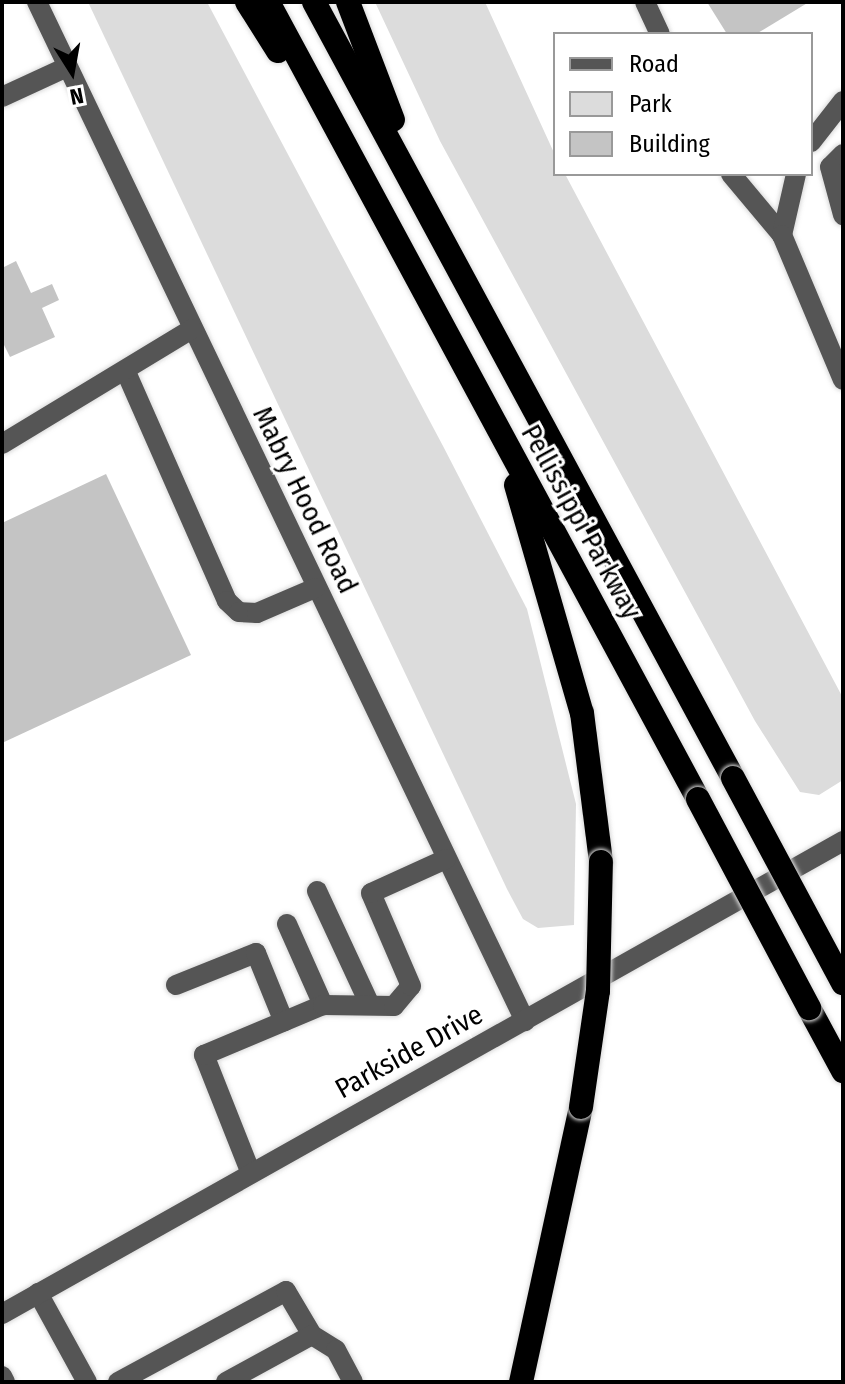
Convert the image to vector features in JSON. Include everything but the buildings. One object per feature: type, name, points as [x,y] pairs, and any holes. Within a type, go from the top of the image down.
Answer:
[{"type":"highway","points":[[247,2],[354,164]]},
{"type":"highway","name":"Pellissippi Parkway","points":[[268,2],[843,1071]]},
{"type":"highway","name":"Pellissippi Parkway","points":[[314,2],[843,983]]},
{"type":"highway","points":[[348,2],[429,211]]},
{"type":"highway","points":[[503,441],[579,700],[601,862],[598,991],[581,1107],[521,1382]]},
{"type":"street","name":"Mabry Hood Road","points":[[37,2],[525,1021]]},
{"type":"street","points":[[645,2],[659,32]]},
{"type":"street","points":[[2,97],[67,67]]},
{"type":"street","points":[[813,139],[843,101]]},
{"type":"street","points":[[843,154],[830,167],[843,215]]},
{"type":"street","points":[[733,176],[782,235],[843,380]]},
{"type":"street","points":[[782,235],[796,176]]},
{"type":"street","points":[[2,444],[126,372],[192,329]]},
{"type":"street","points":[[126,372],[227,601],[239,612],[257,613],[315,588]]},
{"type":"street","name":"Parkside Drive","points":[[2,1314],[250,1171],[525,1021],[843,841]]},
{"type":"street","points":[[250,1171],[204,1055],[323,1005],[369,1003],[394,1006],[411,986],[371,893],[446,859]]},
{"type":"street","points":[[317,891],[369,1003]]},
{"type":"street","points":[[287,924],[323,1005]]},
{"type":"street","points":[[176,985],[256,953],[284,1022]]},
{"type":"street","points":[[118,1382],[286,1291],[312,1335],[336,1350],[353,1382]]},
{"type":"street","points":[[38,1293],[87,1382]]},
{"type":"street","points":[[226,1382],[312,1335]]},
{"type":"street","points":[[2,1376],[5,1382]]},
{"type":"green space","points":[[88,2],[207,2],[443,446],[527,609],[576,804],[574,925],[538,928],[523,919],[507,889]]},
{"type":"green space","points":[[375,2],[485,2],[553,151],[553,176],[566,176],[843,698],[843,780],[819,795],[800,792],[755,721],[440,141]]}]
